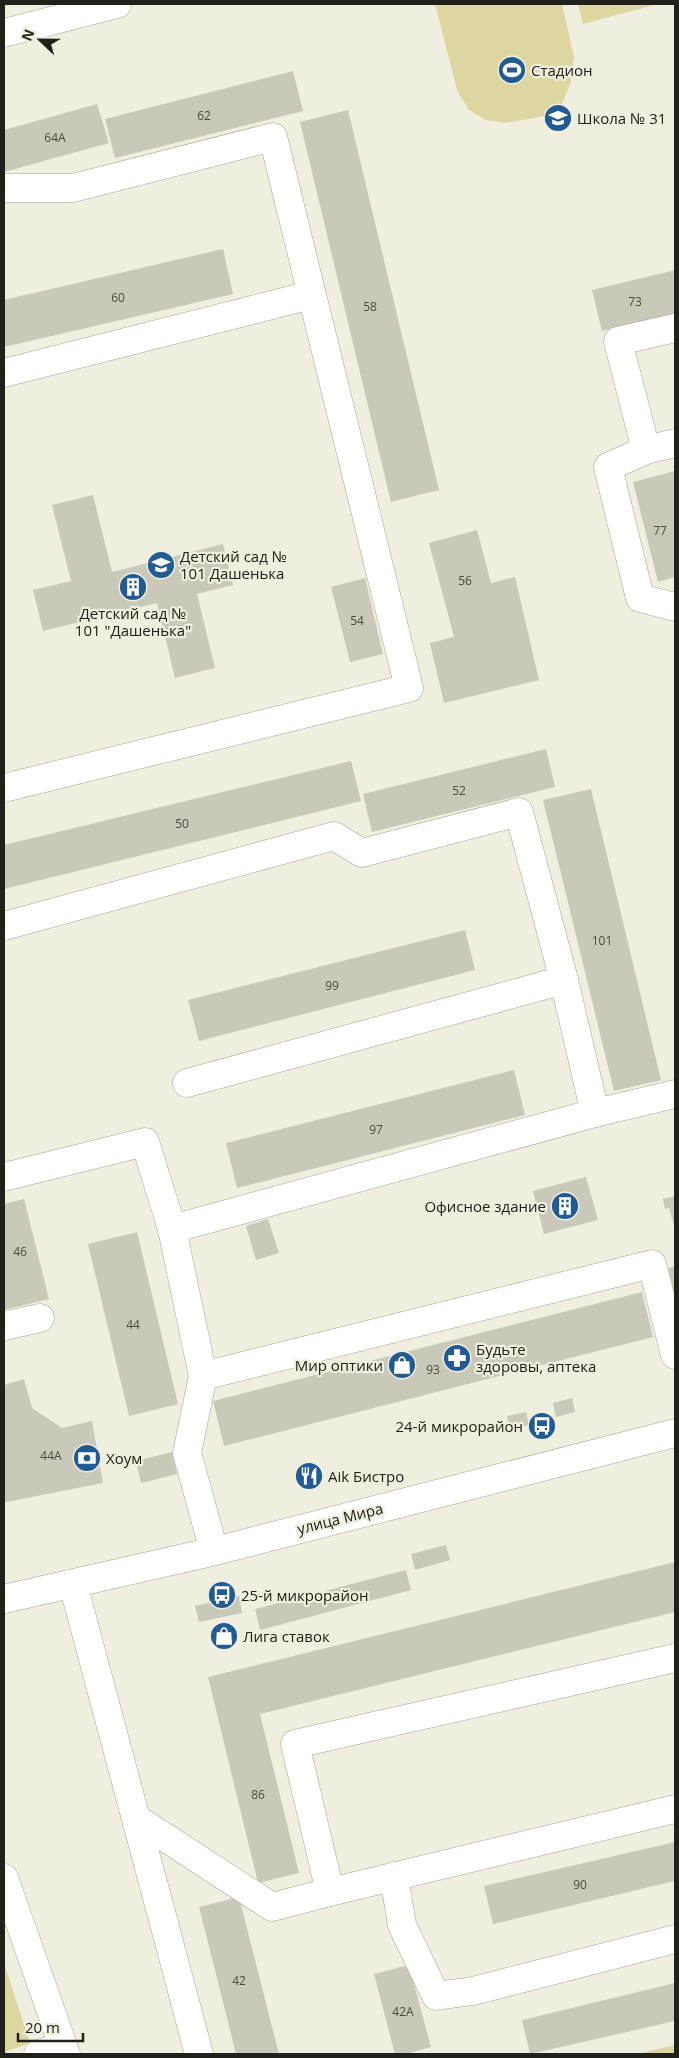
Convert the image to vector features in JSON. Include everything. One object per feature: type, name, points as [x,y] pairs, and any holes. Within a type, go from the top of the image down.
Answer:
[{"type":"street","points":[[4,33],[118,4]]},
{"type":"street","points":[[4,188],[73,188],[273,137],[409,688],[4,788]]},
{"type":"street","points":[[4,373],[311,296]]},
{"type":"street","points":[[646,450],[618,341],[675,328]]},
{"type":"street","points":[[675,443],[646,450],[608,467],[640,598],[675,607]]},
{"type":"street","points":[[4,926],[334,836],[362,853],[518,812],[564,980],[595,1113]]},
{"type":"street","points":[[187,1083],[564,980]]},
{"type":"street","points":[[172,1229],[595,1113],[675,1094]]},
{"type":"street","points":[[4,1177],[145,1142],[172,1229],[203,1376],[187,1452],[214,1551]]},
{"type":"street","points":[[203,1376],[652,1264],[675,1356]]},
{"type":"street","points":[[4,1326],[40,1318]]},
{"type":"street","name":"улица Мира","points":[[4,1600],[214,1551],[675,1433]]},
{"type":"street","points":[[74,1584],[199,2054]]},
{"type":"street","points":[[330,1892],[295,1744],[675,1658]]},
{"type":"street","points":[[137,1819],[272,1907],[675,1809]]},
{"type":"street","points":[[394,1876],[402,1924],[436,1996],[473,1992],[675,1939]]},
{"type":"street","points":[[4,1878],[56,2051]]},
{"type":"shaded area","name":"Стадион","points":[[435,4],[562,4],[574,57],[571,82],[561,106],[545,116],[505,123],[486,120],[469,110],[457,90]]},
{"type":"shaded area","points":[[578,4],[658,4],[583,24]]},
{"type":"shaded area","points":[[4,1963],[30,2043],[4,2052]]},
{"type":"shaded area","points":[[675,2045],[675,2054],[637,2054]]},
{"type":"building","points":[[293,71],[303,111],[115,158],[105,119]]},
{"type":"building","points":[[97,104],[109,143],[4,172],[4,130]]},
{"type":"building","points":[[348,110],[439,490],[391,502],[300,122]]},
{"type":"building","points":[[223,249],[233,294],[4,347],[4,300]]},
{"type":"building","points":[[675,270],[675,313],[602,331],[592,290]]},
{"type":"building","points":[[675,471],[675,577],[658,582],[633,482]]},
{"type":"building","name":"Детский сад № 101 \"Дашенька\"","points":[[93,495],[112,572],[223,544],[233,585],[197,594],[215,668],[175,678],[157,603],[43,631],[33,590],[71,581],[52,505]]},
{"type":"building","points":[[477,530],[491,583],[515,577],[539,680],[444,703],[430,643],[454,637],[429,543]]},
{"type":"building","points":[[365,578],[383,654],[350,662],[331,587]]},
{"type":"building","points":[[546,749],[555,787],[372,832],[363,794]]},
{"type":"building","points":[[351,761],[361,801],[4,889],[4,845]]},
{"type":"building","points":[[591,789],[661,1080],[614,1091],[543,800]]},
{"type":"building","points":[[465,930],[475,970],[199,1041],[188,1000]]},
{"type":"building","points":[[514,1070],[525,1115],[237,1188],[226,1143]]},
{"type":"building","name":"Офисное здание","points":[[586,1177],[598,1220],[544,1234],[533,1191]]},
{"type":"building","points":[[675,1196],[675,1229],[669,1208],[665,1209],[663,1199]]},
{"type":"building","points":[[24,1199],[49,1299],[4,1310],[4,1204]]},
{"type":"building","points":[[268,1219],[279,1253],[256,1260],[246,1226]]},
{"type":"building","points":[[137,1232],[178,1404],[129,1416],[88,1244]]},
{"type":"building","points":[[675,1266],[675,1296],[668,1268]]},
{"type":"building","points":[[642,1292],[653,1337],[224,1446],[213,1401]]},
{"type":"building","points":[[24,1379],[32,1408],[62,1428],[92,1421],[103,1483],[7,1502],[4,1500],[4,1385]]},
{"type":"building","points":[[572,1398],[575,1412],[556,1417],[553,1403]]},
{"type":"building","points":[[526,1412],[529,1425],[510,1430],[507,1416]]},
{"type":"building","points":[[172,1452],[177,1474],[141,1483],[136,1461]]},
{"type":"building","points":[[446,1545],[450,1560],[415,1570],[411,1554]]},
{"type":"building","points":[[675,1562],[675,1612],[260,1714],[299,1873],[258,1883],[208,1677]]},
{"type":"building","points":[[406,1570],[411,1590],[260,1630],[255,1609]]},
{"type":"building","points":[[239,1596],[242,1613],[199,1622],[195,1606]]},
{"type":"building","points":[[675,1842],[675,1881],[493,1924],[484,1886]]},
{"type":"building","points":[[239,1897],[279,2054],[236,2054],[199,1907]]},
{"type":"building","points":[[409,1965],[431,2047],[406,2054],[395,2054],[374,1974]]},
{"type":"building","points":[[675,1983],[675,2021],[530,2054],[522,2020]]},
{"type":"place","name":"Стадион","points":[[512,70]]},
{"type":"place","name":"Школа № 31","points":[[558,118]]},
{"type":"place","name":"Детский сад № 101 Дашенька","points":[[161,565]]},
{"type":"place","name":"Детский сад № 101 \"Дашенька\"","points":[[133,587]]},
{"type":"place","name":"Офисное здание","points":[[565,1206]]},
{"type":"place","name":"Будьте здоровы, аптека","points":[[457,1358]]},
{"type":"place","name":"Мир оптики","points":[[402,1365]]},
{"type":"place","name":"24-й микрорайон","points":[[542,1426]]},
{"type":"place","name":"Хоум","points":[[87,1458]]},
{"type":"place","name":"Aik Бистро","points":[[309,1476]]},
{"type":"place","name":"25-й микрорайон","points":[[222,1595]]},
{"type":"place","name":"Лига ставок","points":[[224,1636]]}]
